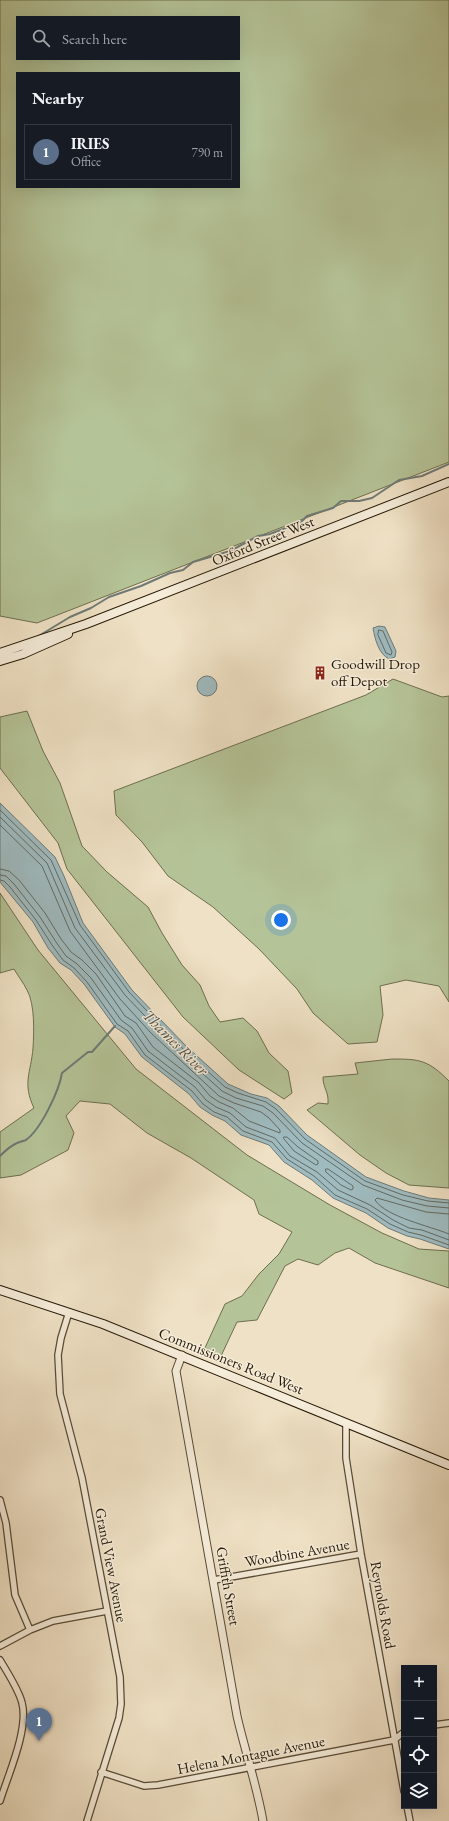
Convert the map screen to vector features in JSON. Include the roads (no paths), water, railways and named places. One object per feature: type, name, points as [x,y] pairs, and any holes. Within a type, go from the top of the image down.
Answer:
[{"type":"main road","name":"Oxford Street West","points":[[0,661],[86,624],[449,482]]},
{"type":"main road","name":"Oxford Street West","points":[[0,653],[53,638]]},
{"type":"main road","name":"Commissioners Road West","points":[[0,1290],[103,1324],[449,1465]]},
{"type":"street","name":"Grand View Avenue","points":[[69,1312],[61,1338],[58,1355],[60,1394],[82,1478],[120,1677],[121,1704],[119,1718],[87,1821]]},
{"type":"street","name":"Griffith Street","points":[[182,1355],[176,1371],[237,1716],[258,1794],[263,1821]]},
{"type":"street","name":"Reynolds Road","points":[[346,1423],[346,1458],[361,1554],[401,1776]]},
{"type":"street","points":[[0,1500],[6,1524],[16,1595],[30,1630]]},
{"type":"street","name":"Woodbine Avenue","points":[[214,1580],[361,1554]]},
{"type":"street","points":[[0,1646],[30,1630],[53,1621],[107,1611]]},
{"type":"street","points":[[0,1660],[22,1703],[24,1720],[21,1736],[0,1801]]},
{"type":"street","points":[[437,1725],[449,1723]]},
{"type":"street","name":"Helena Montague Avenue","points":[[101,1772],[144,1786],[158,1785],[394,1740],[401,1734]]},
{"type":"street","points":[[408,1809],[410,1821]]},
{"type":"water","points":[[379,626],[385,627],[396,651],[395,657],[389,659],[380,650],[376,642],[373,628]]},
{"type":"water","points":[[207,676],[214,679],[217,686],[214,693],[207,696],[200,693],[197,686],[200,679]]},
{"type":"water","name":"Thames River","points":[[0,803],[55,857],[83,923],[132,990],[187,1047],[228,1084],[251,1094],[267,1098],[279,1106],[307,1135],[366,1177],[404,1191],[429,1198],[449,1200],[449,1249],[407,1236],[388,1228],[366,1213],[333,1198],[312,1180],[284,1162],[269,1145],[241,1135],[225,1121],[200,1107],[189,1094],[142,1057],[125,1034],[115,1027],[84,984],[71,970],[60,963],[48,948],[33,922],[0,882]]},
{"type":"waterway","points":[[37,637],[70,617],[91,608],[109,597],[141,586],[170,573],[183,570],[193,562],[230,551],[258,536],[270,534],[301,522],[307,516],[333,508],[341,501],[359,501],[372,498],[399,480],[422,476],[449,464]]},
{"type":"waterway","points":[[0,1156],[12,1146],[26,1140],[32,1135],[43,1119],[53,1099],[62,1073],[88,1052],[92,1052],[115,1026]]},
{"type":"place","name":"Goodwill Drop off Depot","points":[[320,673]]},
{"type":"place","name":"IRIES","points":[[39,1741]]}]
